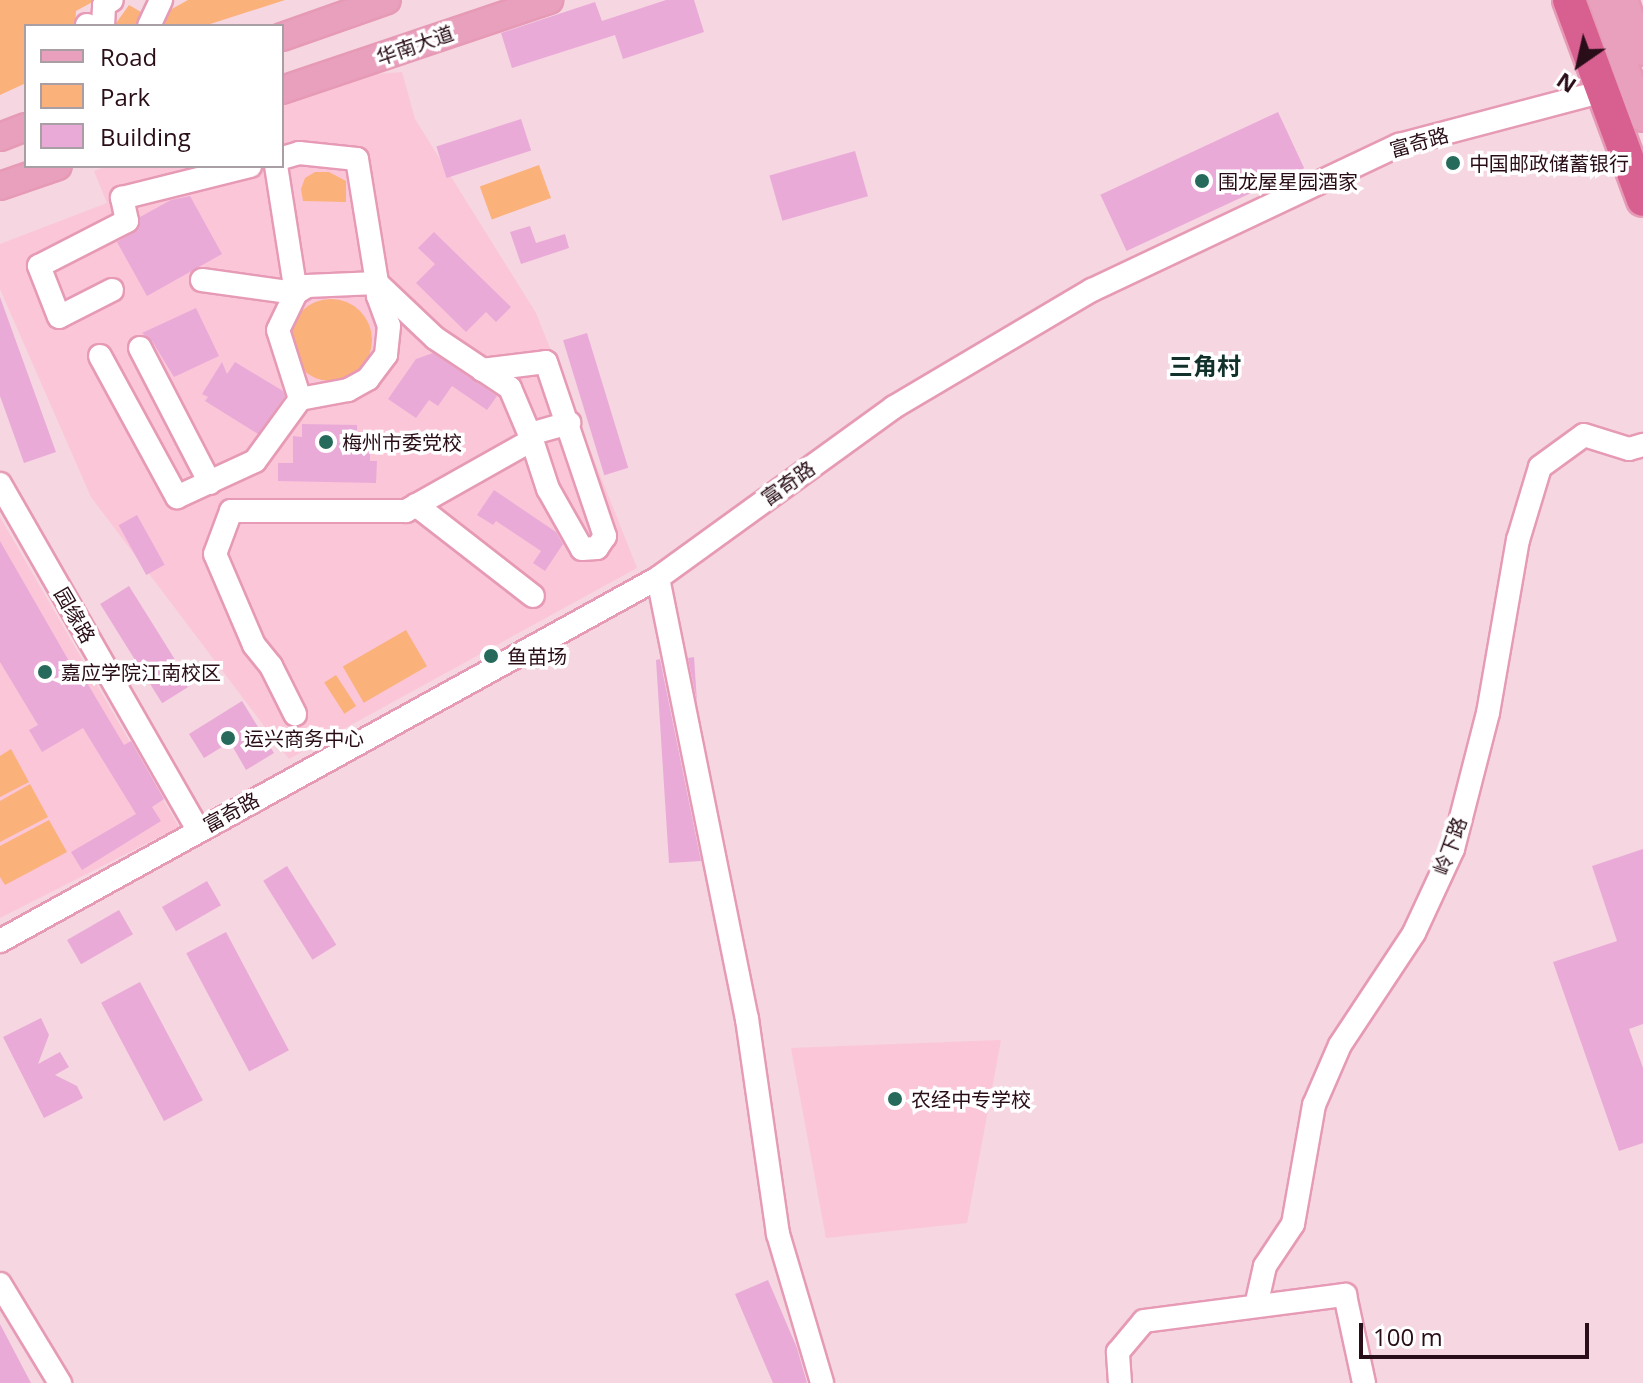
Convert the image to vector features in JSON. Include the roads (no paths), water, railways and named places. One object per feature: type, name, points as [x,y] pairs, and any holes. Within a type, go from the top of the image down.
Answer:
[{"type":"highway","points":[[1569,0],[1643,200]]},
{"type":"main road","points":[[284,36],[387,0]]},
{"type":"main road","name":"华南大道","points":[[284,89],[549,0]]},
{"type":"main road","points":[[1602,0],[1634,47]]},
{"type":"main road","points":[[1624,0],[1634,47],[1643,118]]},
{"type":"main road","points":[[0,137],[24,128]]},
{"type":"main road","points":[[0,186],[52,168]]},
{"type":"street","points":[[103,24],[104,5],[112,0]]},
{"type":"street","points":[[150,24],[159,0]]},
{"type":"street","name":"富奇路","points":[[0,941],[658,578],[894,407],[1092,290],[1399,145],[1604,91]]},
{"type":"street","points":[[100,356],[177,497],[255,461],[300,399],[348,390],[368,379],[386,355],[389,326],[378,296],[357,159],[299,153],[284,157]]},
{"type":"street","points":[[112,290],[59,317],[39,266],[127,221],[122,198],[242,168]]},
{"type":"street","points":[[276,168],[296,293]]},
{"type":"street","points":[[202,280],[296,293]]},
{"type":"street","points":[[300,399],[278,330],[296,293],[307,286],[377,283],[435,338],[482,370],[510,388],[531,437],[548,489],[582,549],[597,548],[605,536],[546,362],[482,370]]},
{"type":"street","points":[[140,348],[210,483]]},
{"type":"street","points":[[295,714],[271,666],[254,645],[215,554],[231,511],[406,511],[531,437],[569,423]]},
{"type":"street","name":"岭下路","points":[[1256,1306],[1265,1266],[1293,1224],[1314,1105],[1340,1045],[1414,933],[1453,849],[1488,713],[1518,540],[1540,467],[1584,435],[1629,449],[1643,445]]},
{"type":"street","name":"园缘路","points":[[0,484],[198,830]]},
{"type":"street","points":[[416,505],[533,596]]},
{"type":"street","points":[[658,578],[747,1019],[778,1234],[822,1383]]},
{"type":"street","points":[[0,1284],[60,1383]]},
{"type":"street","points":[[1120,1383],[1118,1352],[1144,1321],[1345,1295],[1364,1383]]},
{"type":"place","name":"中国邮政储蓄银行","points":[[1453,163]]},
{"type":"place","name":"围龙屋星园酒家","points":[[1202,181]]},
{"type":"place","name":"梅州市委党校","points":[[326,442]]},
{"type":"place","name":"鱼苗场","points":[[491,656]]},
{"type":"place","name":"嘉应学院江南校区","points":[[45,672]]},
{"type":"place","name":"运兴商务中心","points":[[228,738]]},
{"type":"place","name":"农经中专学校","points":[[895,1099]]},
{"type":"district","name":"三角村","points":[[1205,366]]}]
